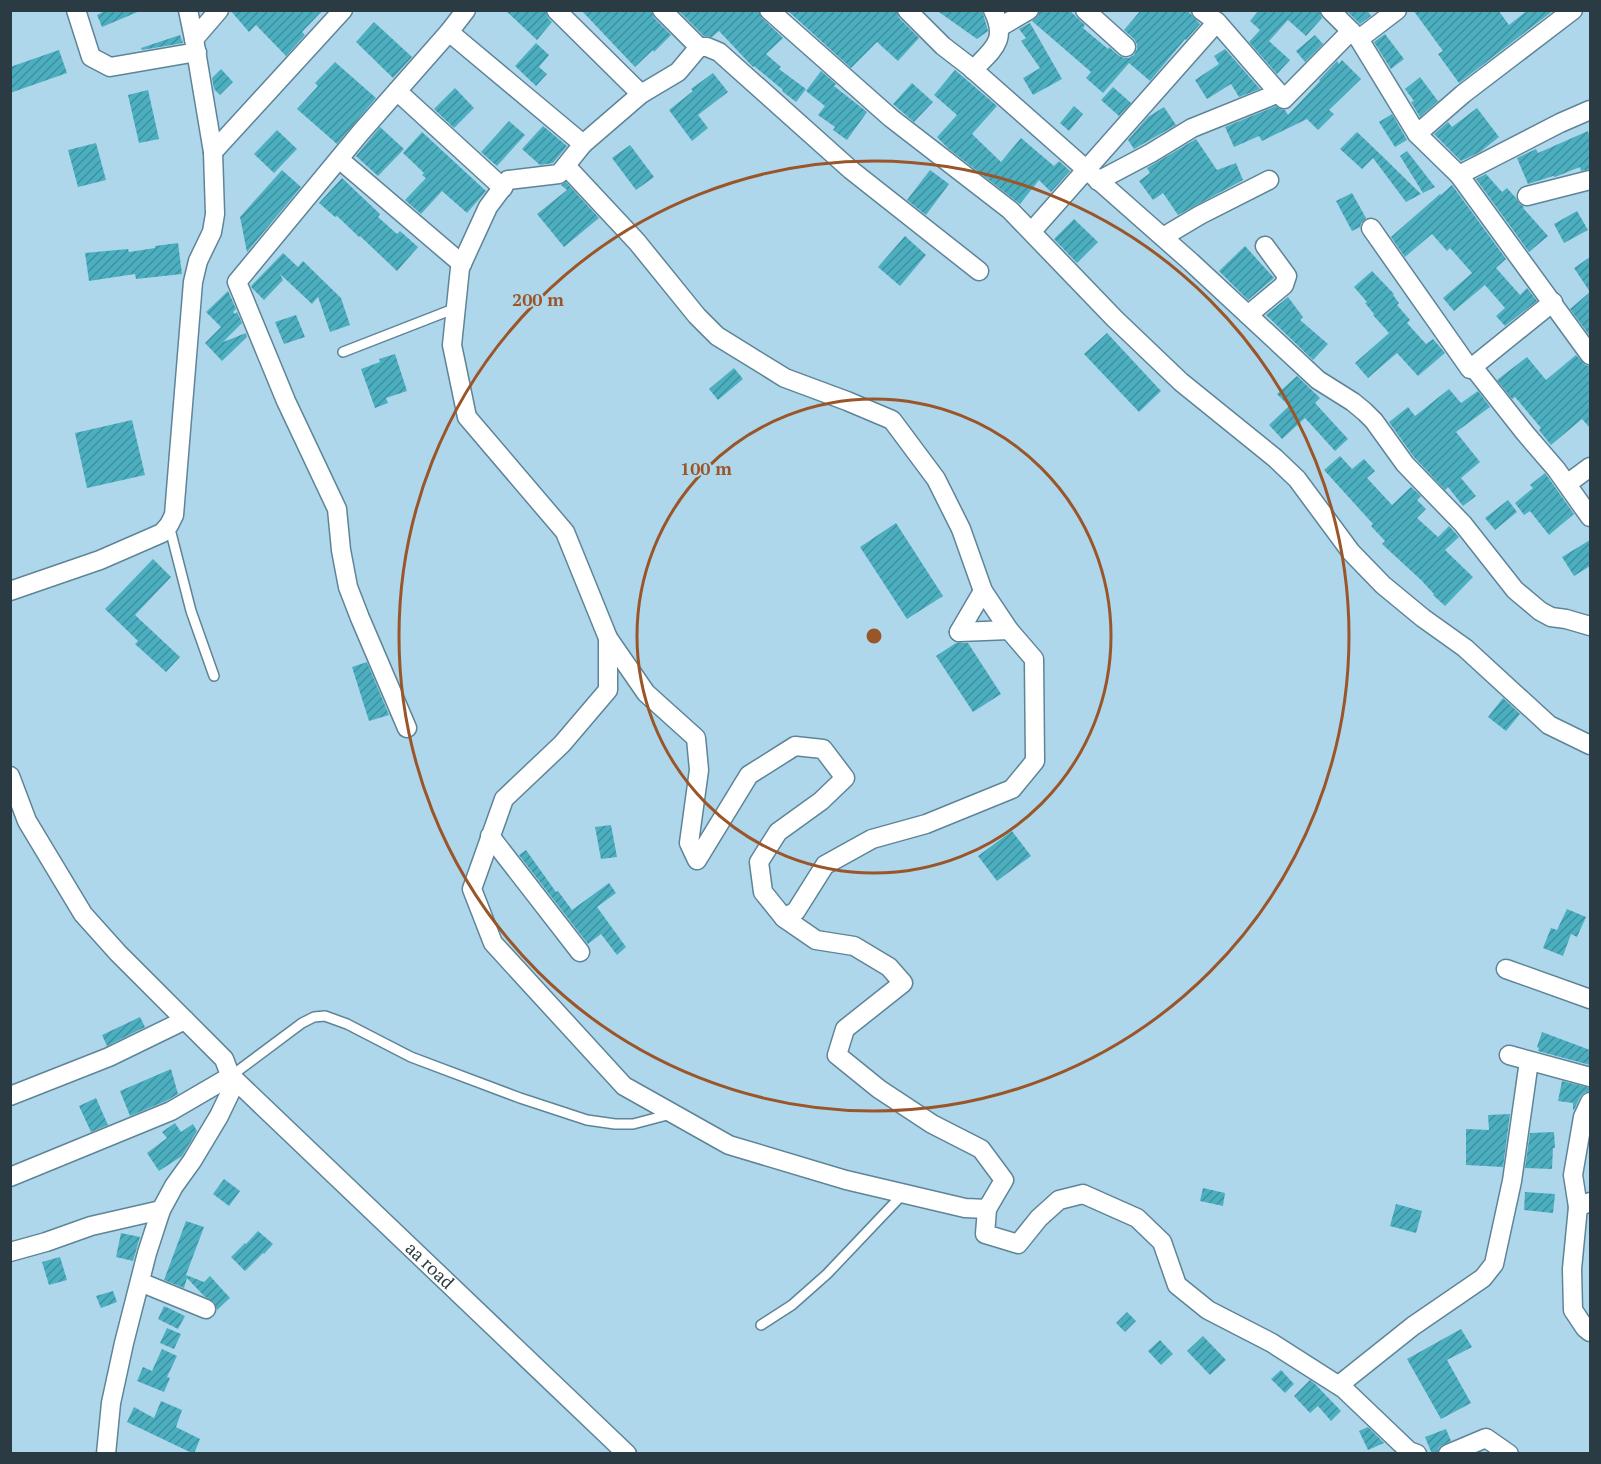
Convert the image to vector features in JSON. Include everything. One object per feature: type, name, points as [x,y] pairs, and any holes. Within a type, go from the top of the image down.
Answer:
[{"type":"street","points":[[76,10],[91,57],[111,67],[195,46],[219,10]]},
{"type":"street","points":[[10,591],[100,560],[162,533],[174,515],[193,282],[198,261],[212,232],[215,214],[213,152],[188,10]]},
{"type":"street","points":[[213,152],[343,10]]},
{"type":"street","points":[[406,728],[348,588],[337,509],[286,401],[237,282],[466,10]]},
{"type":"street","points":[[556,10],[641,94]]},
{"type":"street","points":[[662,10],[699,48]]},
{"type":"street","points":[[769,10],[891,118],[1010,210],[1114,319],[1173,374],[1275,458],[1297,479],[1351,552],[1383,585],[1465,648],[1549,725],[1590,745]]},
{"type":"street","points":[[907,10],[943,46],[1162,237],[1318,380],[1365,412],[1405,464],[1464,524],[1515,590],[1540,611],[1551,617],[1590,626]]},
{"type":"street","points":[[973,70],[996,46],[996,19],[1029,10]]},
{"type":"street","points":[[1085,10],[1126,47]]},
{"type":"street","points":[[1201,10],[1217,22],[1284,99],[1355,35],[1397,10]]},
{"type":"street","points":[[1330,10],[1355,35],[1417,134],[1459,175],[1590,355]]},
{"type":"street","points":[[1417,134],[1463,94],[1573,10]]},
{"type":"street","points":[[1032,231],[1092,175],[1116,137],[1217,22]]},
{"type":"street","points":[[449,32],[583,144]]},
{"type":"street","points":[[979,271],[852,170],[719,52],[707,46],[699,48],[678,72],[641,94],[583,144],[559,174],[508,180],[488,207],[460,268],[452,345],[467,417],[565,532],[608,638],[646,693],[696,738],[699,770],[689,843],[697,860],[749,775],[795,746],[823,749],[845,778],[821,801],[778,832],[759,862],[764,892],[784,918],[816,940],[854,946],[889,967],[903,983],[845,1029],[837,1055],[879,1089],[932,1124],[981,1149],[1004,1180],[987,1209],[986,1234],[1018,1244],[1039,1218],[1059,1200],[1083,1194],[1137,1218],[1162,1242],[1177,1286],[1208,1310],[1272,1343],[1339,1385],[1409,1451],[1418,1454]]},
{"type":"street","points":[[397,91],[503,188]]},
{"type":"street","points":[[1092,175],[1151,153],[1192,128],[1279,93]]},
{"type":"street","points":[[1459,175],[1590,110]]},
{"type":"street","points":[[339,159],[462,264]]},
{"type":"street","points":[[566,166],[637,242],[697,316],[717,336],[785,378],[892,420],[936,479],[961,529],[984,591],[1009,630],[1034,659],[1035,761],[1012,789],[926,824],[872,839],[825,865],[796,911],[784,918]]},
{"type":"street","points":[[1162,237],[1269,180]]},
{"type":"street","points":[[1527,196],[1590,180]]},
{"type":"street","points":[[1371,228],[1470,369],[1553,302]]},
{"type":"street","points":[[1248,315],[1287,280],[1287,276],[1265,246]]},
{"type":"street","points":[[1473,367],[1556,469],[1590,517]]},
{"type":"street","points":[[1567,484],[1590,467]]},
{"type":"street","points":[[984,591],[959,632],[1009,630]]},
{"type":"street","points":[[608,638],[608,690],[562,744],[504,799],[490,836],[472,889],[493,943],[624,1086],[729,1145],[846,1180],[965,1208],[987,1209]]},
{"type":"street","name":"aa road","points":[[10,776],[27,822],[82,914],[224,1059],[231,1076],[627,1454]]},
{"type":"street","points":[[490,836],[580,952]]},
{"type":"street","points":[[1506,969],[1590,999]]},
{"type":"street","points":[[10,1096],[109,1057],[185,1020]]},
{"type":"street","points":[[1509,1055],[1590,1077]]},
{"type":"street","points":[[1339,1385],[1413,1326],[1483,1278],[1494,1264],[1512,1181],[1530,1061]]},
{"type":"street","points":[[10,1177],[171,1111],[231,1076],[231,1091],[219,1116],[161,1210],[147,1252],[111,1402],[106,1454]]},
{"type":"street","points":[[1590,1102],[1583,1117],[1573,1175],[1584,1204],[1572,1269],[1573,1310],[1590,1332]]},
{"type":"street","points":[[10,1252],[91,1226],[161,1210]]},
{"type":"street","points":[[140,1281],[206,1309]]},
{"type":"street","points":[[1448,1454],[1486,1438],[1509,1454]]},
{"type":"lane","points":[[343,352],[456,308]]},
{"type":"lane","points":[[169,525],[191,611],[214,676]]},
{"type":"lane","points":[[231,1076],[302,1023],[314,1017],[325,1016],[347,1024],[411,1057],[520,1098],[587,1120],[633,1124],[672,1113]]},
{"type":"lane","points":[[761,1325],[792,1305],[827,1274],[903,1194]]},
{"type":"building","points":[[107,10],[140,11],[102,27],[97,15]]},
{"type":"building","points":[[230,10],[323,10],[302,32],[305,35],[286,56],[256,25],[249,32]]},
{"type":"building","points":[[505,10],[545,10],[552,22],[537,40]]},
{"type":"building","points":[[581,10],[651,10],[654,18],[671,35],[635,67]]},
{"type":"building","points":[[678,10],[758,10],[762,18],[783,38],[766,54],[781,67],[779,69],[806,89],[796,102],[753,67],[719,31],[712,37],[704,36]]},
{"type":"building","points":[[787,10],[896,10],[899,18],[919,38],[898,61],[877,42],[851,68]]},
{"type":"building","points":[[936,10],[982,10],[988,31],[977,39]]},
{"type":"building","points":[[1040,10],[1069,10],[1085,25],[1083,28],[1108,49],[1109,47],[1124,58],[1134,55],[1137,44],[1124,30],[1141,10],[1187,10],[1200,24],[1150,81],[1129,63],[1103,93],[1086,78],[1091,72],[1032,21],[1038,16]]},
{"type":"building","points":[[1259,10],[1319,10],[1322,18],[1306,36],[1288,20],[1269,41],[1290,60],[1277,74],[1249,42],[1260,30],[1250,21]]},
{"type":"building","points":[[1346,10],[1367,10],[1371,16],[1360,24]]},
{"type":"building","points":[[1413,10],[1498,10],[1509,25],[1528,10],[1554,10],[1459,83],[1438,54],[1443,51]]},
{"type":"building","points":[[374,22],[412,57],[393,78],[356,42]]},
{"type":"building","points":[[1030,23],[1062,79],[1033,95],[1023,78],[1040,68],[1021,41],[1026,38],[1019,29]]},
{"type":"building","points":[[1385,34],[1404,59],[1391,69],[1374,42]]},
{"type":"building","points":[[180,35],[183,43],[142,50],[141,48]]},
{"type":"building","points":[[1315,35],[1323,44],[1305,62],[1296,51]]},
{"type":"building","points":[[536,43],[549,55],[539,67],[547,74],[536,86],[515,66]]},
{"type":"building","points":[[1225,49],[1260,89],[1239,97],[1231,84],[1207,99],[1195,80],[1219,64],[1214,56]]},
{"type":"building","points":[[59,50],[67,73],[10,93],[10,67]]},
{"type":"building","points":[[1342,60],[1361,79],[1329,110],[1334,114],[1318,130],[1307,119],[1262,141],[1259,136],[1234,147],[1225,127],[1276,106],[1285,110],[1288,115],[1337,61],[1339,64]]},
{"type":"building","points":[[335,62],[376,98],[337,144],[297,109],[318,86],[315,83]]},
{"type":"building","points":[[221,69],[233,82],[220,95],[214,89],[212,78]]},
{"type":"building","points":[[955,70],[997,106],[972,134],[1001,162],[1021,138],[1054,166],[1059,161],[1070,171],[1051,192],[1039,180],[1020,204],[937,137],[957,115],[934,95]]},
{"type":"building","points":[[821,71],[836,84],[834,86],[867,112],[847,140],[833,130],[835,127],[818,115],[825,106],[806,91]]},
{"type":"building","points":[[713,73],[728,92],[698,115],[708,128],[692,141],[669,110],[693,91],[691,89]]},
{"type":"building","points":[[1420,77],[1438,101],[1420,117],[1411,102],[1414,101],[1405,89]]},
{"type":"building","points":[[912,83],[933,102],[914,122],[893,104]]},
{"type":"building","points":[[1113,87],[1131,103],[1119,116],[1101,100]]},
{"type":"building","points":[[455,88],[474,108],[454,128],[434,109]]},
{"type":"building","points":[[148,90],[159,139],[139,143],[128,95]]},
{"type":"building","points":[[1074,106],[1083,114],[1069,131],[1060,123]]},
{"type":"building","points":[[1164,107],[1176,125],[1134,149],[1128,140],[1148,117]]},
{"type":"building","points":[[1477,108],[1499,137],[1480,152],[1461,161],[1434,134],[1448,122],[1452,127]]},
{"type":"building","points":[[1392,114],[1407,140],[1395,147],[1379,122]]},
{"type":"building","points":[[509,121],[525,135],[497,166],[481,152]]},
{"type":"building","points":[[543,126],[567,146],[553,163],[540,165],[522,149]]},
{"type":"building","points":[[380,127],[404,149],[378,176],[356,156]]},
{"type":"building","points":[[277,130],[297,149],[274,173],[254,154]]},
{"type":"building","points":[[1588,131],[1590,169],[1581,171],[1580,167],[1528,184],[1517,158],[1536,149],[1538,153]]},
{"type":"building","points":[[422,132],[486,191],[467,213],[442,191],[421,214],[405,200],[426,178],[422,175],[424,173],[403,153]]},
{"type":"building","points":[[1357,132],[1421,194],[1406,202],[1373,158],[1362,169],[1340,149]]},
{"type":"building","points":[[1196,139],[1217,170],[1236,163],[1243,180],[1178,215],[1163,193],[1153,200],[1139,181],[1150,173],[1147,168]]},
{"type":"building","points":[[96,143],[106,180],[78,187],[68,150]]},
{"type":"building","points":[[630,145],[654,177],[636,190],[612,158]]},
{"type":"building","points":[[1407,151],[1435,187],[1423,193],[1400,156]]},
{"type":"building","points":[[282,170],[301,187],[247,252],[240,217]]},
{"type":"building","points":[[930,170],[949,184],[926,215],[907,200]]},
{"type":"building","points":[[1486,174],[1502,192],[1507,188],[1548,236],[1529,252],[1476,179]]},
{"type":"building","points":[[342,178],[380,214],[378,217],[397,234],[400,231],[418,247],[397,271],[360,236],[319,203]]},
{"type":"building","points":[[566,182],[599,218],[564,247],[537,214],[567,190],[561,185]]},
{"type":"building","points":[[1452,185],[1506,259],[1496,268],[1520,295],[1527,288],[1537,301],[1505,326],[1496,316],[1505,308],[1485,285],[1454,311],[1443,298],[1472,273],[1450,248],[1447,251],[1432,234],[1405,257],[1391,237]]},
{"type":"building","points":[[1352,193],[1366,218],[1360,227],[1352,231],[1336,201]]},
{"type":"building","points":[[1577,211],[1588,230],[1564,243],[1554,224]]},
{"type":"building","points":[[1074,219],[1098,242],[1077,263],[1054,239]]},
{"type":"building","points":[[905,236],[926,255],[900,286],[878,267]]},
{"type":"building","points":[[178,243],[182,274],[136,279],[135,274],[89,281],[85,253],[128,249],[129,252]]},
{"type":"building","points":[[1245,246],[1274,278],[1248,300],[1219,271]]},
{"type":"building","points":[[283,253],[298,267],[303,261],[341,298],[350,325],[330,332],[318,297],[312,304],[280,274],[283,280],[264,300],[252,288],[251,286]]},
{"type":"building","points":[[1590,257],[1590,292],[1574,268]]},
{"type":"building","points":[[1372,271],[1394,294],[1399,303],[1397,305],[1410,320],[1407,323],[1426,344],[1433,339],[1445,353],[1418,376],[1397,353],[1368,378],[1355,363],[1389,333],[1373,315],[1365,303],[1367,302],[1354,287]]},
{"type":"building","points":[[228,291],[236,309],[233,312],[235,314],[237,312],[242,323],[223,342],[246,333],[247,337],[222,361],[205,343],[221,327],[206,312]]},
{"type":"building","points":[[1590,292],[1590,336],[1570,309]]},
{"type":"building","points":[[1288,297],[1303,317],[1300,320],[1328,344],[1313,360],[1266,315]]},
{"type":"building","points":[[296,315],[305,337],[284,344],[275,322]]},
{"type":"building","points":[[1107,333],[1161,391],[1139,412],[1084,354]]},
{"type":"building","points":[[395,354],[407,391],[386,398],[388,403],[375,408],[361,369],[380,362],[379,359]]},
{"type":"building","points":[[1576,355],[1585,365],[1590,366],[1590,428],[1582,419],[1551,445],[1539,430],[1541,428],[1497,380],[1527,357],[1546,380]]},
{"type":"building","points":[[734,368],[743,379],[718,400],[709,389]]},
{"type":"building","points":[[1297,376],[1320,398],[1315,403],[1348,439],[1335,451],[1305,418],[1282,439],[1269,425],[1289,406],[1277,394]]},
{"type":"building","points":[[1449,389],[1461,403],[1478,391],[1490,407],[1456,432],[1480,462],[1461,478],[1476,496],[1463,506],[1448,487],[1445,490],[1414,457],[1389,422],[1408,407],[1415,416]]},
{"type":"building","points":[[132,420],[145,475],[87,488],[75,433]]},
{"type":"building","points":[[1340,456],[1352,469],[1364,459],[1375,471],[1367,478],[1392,505],[1411,487],[1421,496],[1417,500],[1426,509],[1417,518],[1438,537],[1449,526],[1459,537],[1445,550],[1473,577],[1445,606],[1382,544],[1385,541],[1371,526],[1373,524],[1324,470]]},
{"type":"building","points":[[1545,473],[1574,514],[1549,535],[1530,511],[1524,515],[1515,503],[1533,488],[1530,485]]},
{"type":"building","points":[[1508,500],[1517,512],[1495,530],[1485,518]]},
{"type":"building","points":[[896,523],[943,596],[907,619],[860,547]]},
{"type":"building","points":[[1590,540],[1590,566],[1574,576],[1562,557]]},
{"type":"building","points":[[153,559],[171,577],[135,615],[180,657],[166,672],[135,644],[138,641],[105,609]]},
{"type":"building","points":[[956,643],[968,643],[1001,694],[973,712],[936,656]]},
{"type":"building","points":[[367,662],[389,715],[369,721],[352,667]]},
{"type":"building","points":[[1503,698],[1520,714],[1506,731],[1488,717]]},
{"type":"building","points":[[611,825],[617,857],[601,859],[595,827]]},
{"type":"building","points":[[1012,831],[1031,856],[997,881],[978,856]]},
{"type":"building","points":[[526,850],[572,910],[609,883],[616,893],[597,907],[626,947],[617,955],[601,934],[588,944],[519,855]]},
{"type":"building","points":[[1567,909],[1586,917],[1577,937],[1571,934],[1563,956],[1543,948],[1551,928],[1557,930]]},
{"type":"building","points":[[140,1017],[145,1027],[107,1046],[102,1035]]},
{"type":"building","points":[[1542,1032],[1590,1050],[1590,1065],[1538,1051],[1537,1047]]},
{"type":"building","points":[[171,1069],[178,1094],[130,1116],[120,1091]]},
{"type":"building","points":[[1562,1081],[1590,1088],[1590,1091],[1580,1097],[1574,1110],[1573,1103],[1558,1101]]},
{"type":"building","points":[[96,1098],[108,1125],[91,1132],[79,1106]]},
{"type":"building","points":[[1510,1114],[1503,1167],[1466,1165],[1466,1129],[1489,1130],[1488,1115]]},
{"type":"building","points":[[175,1123],[181,1132],[193,1124],[197,1131],[182,1156],[159,1171],[147,1153],[167,1138],[162,1132]]},
{"type":"building","points":[[1554,1132],[1555,1148],[1553,1148],[1552,1169],[1525,1168],[1530,1133]]},
{"type":"building","points":[[224,1179],[240,1191],[229,1206],[213,1194]]},
{"type":"building","points":[[1203,1188],[1225,1193],[1223,1206],[1200,1201]]},
{"type":"building","points":[[1525,1192],[1555,1194],[1553,1213],[1524,1210]]},
{"type":"building","points":[[1396,1204],[1422,1211],[1416,1233],[1390,1226]]},
{"type":"building","points":[[186,1221],[204,1227],[186,1275],[204,1282],[210,1276],[230,1298],[217,1310],[214,1302],[204,1296],[187,1278],[184,1288],[164,1280]]},
{"type":"building","points":[[258,1231],[273,1244],[245,1271],[231,1257]]},
{"type":"building","points":[[121,1233],[140,1237],[133,1261],[116,1257]]},
{"type":"building","points":[[60,1257],[67,1280],[49,1285],[42,1262]]},
{"type":"building","points":[[113,1291],[117,1302],[101,1308],[96,1296]]},
{"type":"building","points":[[164,1306],[185,1316],[178,1329],[158,1319]]},
{"type":"building","points":[[1127,1312],[1136,1321],[1125,1332],[1116,1323]]},
{"type":"building","points":[[167,1328],[181,1334],[174,1349],[160,1343]]},
{"type":"building","points":[[1461,1329],[1472,1347],[1447,1360],[1471,1403],[1441,1419],[1407,1359]]},
{"type":"building","points":[[1203,1336],[1226,1360],[1210,1375],[1187,1351]]},
{"type":"building","points":[[1160,1340],[1173,1354],[1161,1365],[1148,1351]]},
{"type":"building","points":[[162,1349],[177,1356],[167,1377],[170,1378],[164,1392],[137,1381],[143,1367],[152,1371]]},
{"type":"building","points":[[1281,1370],[1294,1384],[1285,1393],[1271,1379]]},
{"type":"building","points":[[1310,1380],[1341,1411],[1331,1421],[1318,1406],[1310,1413],[1294,1396]]},
{"type":"building","points":[[161,1401],[182,1410],[176,1427],[200,1439],[194,1454],[127,1422],[134,1407],[154,1418]]},
{"type":"building","points":[[1368,1427],[1384,1443],[1368,1450],[1359,1431]]},
{"type":"building","points":[[1446,1429],[1451,1441],[1439,1447],[1437,1454],[1432,1454],[1425,1437]]}]
